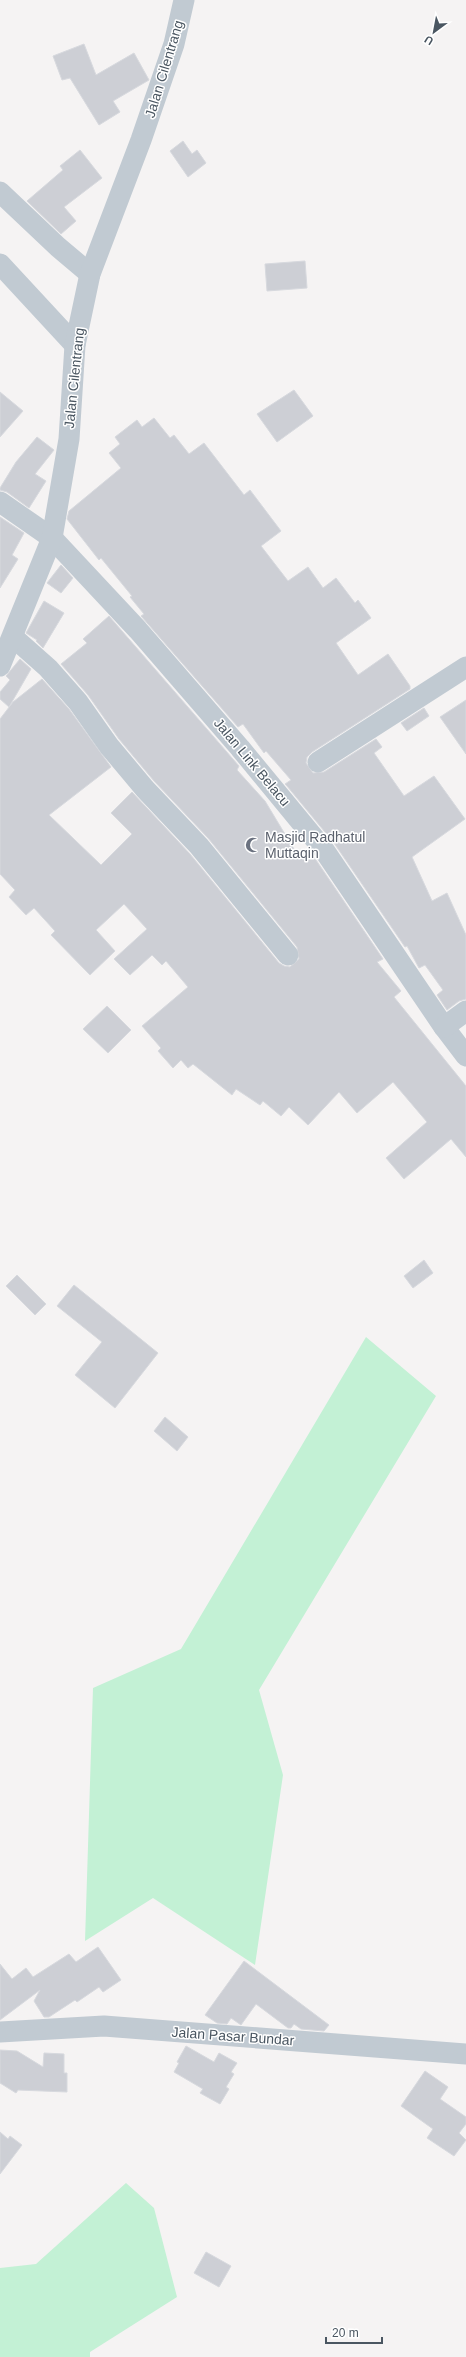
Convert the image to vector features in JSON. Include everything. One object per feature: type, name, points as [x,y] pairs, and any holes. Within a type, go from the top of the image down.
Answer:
[{"type":"street","name":"Jalan Cilentrang","points":[[0,666],[52,538],[69,439],[75,345],[90,274],[141,140],[174,44],[184,0]]},
{"type":"street","points":[[0,192],[58,247],[90,274]]},
{"type":"street","points":[[0,264],[75,345]]},
{"type":"street","name":"Jalan Link Belacu","points":[[0,502],[52,538],[144,636],[240,748],[324,850],[444,1027],[466,1056]]},
{"type":"street","points":[[13,637],[48,668],[78,702],[109,746],[145,789],[199,846],[288,955]]},
{"type":"street","points":[[318,762],[466,667]]},
{"type":"street","points":[[444,1027],[466,1010]]},
{"type":"street","name":"Jalan Pasar Bundar","points":[[0,2032],[104,2026],[466,2054]]},
{"type":"green space","points":[[366,1337],[436,1396],[259,1690],[283,1775],[255,1965],[153,1898],[85,1941],[93,1688],[181,1649]]},
{"type":"green space","points":[[126,2183],[154,2208],[177,2297],[90,2352],[90,2357],[0,2357],[0,2268],[36,2264]]},
{"type":"building","points":[[84,44],[96,75],[134,53],[149,80],[113,101],[120,112],[99,125],[70,78],[62,80],[53,56]]},
{"type":"building","points":[[183,141],[192,154],[197,150],[206,163],[188,177],[170,151]]},
{"type":"building","points":[[80,150],[102,178],[64,207],[76,221],[61,234],[27,201],[63,170],[60,166]]},
{"type":"building","points":[[305,261],[307,288],[267,291],[265,264]]},
{"type":"building","points":[[294,390],[313,416],[277,442],[257,414]]},
{"type":"building","points":[[0,392],[23,411],[0,437]]},
{"type":"building","points":[[154,418],[170,438],[174,435],[189,454],[204,443],[244,495],[250,490],[281,531],[261,546],[288,581],[308,567],[323,588],[336,578],[355,603],[358,600],[371,618],[336,643],[358,675],[388,654],[410,686],[410,689],[312,752],[307,757],[306,763],[313,773],[324,772],[376,739],[382,747],[374,753],[404,796],[434,776],[465,819],[412,857],[432,901],[447,893],[466,935],[466,999],[459,1001],[447,1010],[437,995],[443,990],[425,965],[419,968],[407,946],[405,947],[334,843],[285,784],[291,780],[266,751],[264,753],[243,724],[238,727],[141,616],[144,614],[130,597],[132,596],[101,558],[99,560],[67,519],[69,511],[121,468],[109,453],[120,444],[115,437],[137,420],[142,427]]},
{"type":"building","points":[[37,437],[54,450],[35,474],[46,481],[29,508],[7,492],[0,490],[0,488],[16,462]]},
{"type":"building","points":[[0,517],[24,533],[12,555],[18,559],[0,588]]},
{"type":"building","points":[[61,565],[73,578],[61,593],[47,583]]},
{"type":"building","points":[[44,601],[64,613],[43,648],[36,641],[37,640],[26,633]]},
{"type":"building","points":[[109,616],[239,766],[237,770],[265,801],[300,859],[310,852],[314,857],[383,959],[377,962],[401,991],[394,997],[466,1086],[466,1157],[451,1139],[404,1179],[386,1158],[427,1122],[393,1082],[357,1113],[339,1092],[308,1125],[289,1107],[281,1116],[263,1101],[260,1105],[236,1089],[232,1095],[193,1064],[188,1068],[181,1060],[173,1068],[158,1051],[161,1048],[142,1026],[188,987],[166,961],[162,965],[152,955],[130,975],[114,959],[147,929],[124,904],[96,930],[115,951],[90,975],[51,935],[55,931],[34,908],[26,915],[9,897],[15,890],[0,874],[0,719],[13,702],[42,679],[69,709],[111,767],[49,815],[101,865],[132,834],[111,813],[132,792],[190,854],[279,963],[290,967],[299,959],[297,947],[208,838],[154,781],[119,739],[88,695],[61,664],[87,643],[83,639]]},
{"type":"building","points":[[20,659],[31,669],[9,707],[0,699],[0,692],[10,680],[6,676]]},
{"type":"building","points":[[466,700],[466,754],[440,717]]},
{"type":"building","points":[[424,708],[429,716],[407,731],[401,723]]},
{"type":"building","points":[[107,1006],[131,1030],[108,1053],[83,1029]]},
{"type":"building","points":[[424,1260],[433,1273],[413,1288],[404,1276]]},
{"type":"building","points":[[17,1275],[46,1304],[35,1315],[6,1286]]},
{"type":"building","points":[[74,1285],[158,1353],[115,1408],[75,1375],[102,1342],[57,1306]]},
{"type":"building","points":[[165,1417],[188,1437],[177,1451],[154,1431]]},
{"type":"building","points":[[98,1947],[121,1980],[103,1992],[99,1987],[77,2002],[75,2000],[49,2017],[44,2017],[34,2001],[40,1990],[0,2020],[0,1964],[12,1979],[26,1968],[33,1977],[69,1954],[76,1962]]},
{"type":"building","points":[[244,1961],[329,2025],[324,2031],[301,2029],[294,2024],[291,2028],[288,2028],[256,2004],[241,2025],[231,2018],[227,2024],[217,2023],[205,2015]]},
{"type":"building","points":[[186,2046],[214,2062],[219,2053],[237,2063],[231,2072],[234,2074],[226,2087],[229,2089],[220,2104],[200,2093],[203,2089],[174,2072],[179,2063],[177,2062]]},
{"type":"building","points":[[0,2050],[17,2051],[43,2067],[44,2053],[64,2054],[64,2073],[67,2073],[67,2092],[18,2090],[16,2093],[0,2083]]},
{"type":"building","points":[[425,2071],[448,2087],[440,2099],[466,2117],[466,2124],[459,2133],[466,2140],[454,2156],[427,2138],[433,2129],[401,2106]]},
{"type":"building","points":[[0,2132],[8,2139],[10,2136],[22,2145],[0,2174]]},
{"type":"building","points":[[206,2252],[231,2266],[219,2287],[194,2273]]},
{"type":"place","name":"Masjid Radhatul Muttaqin","points":[[253,845]]}]
